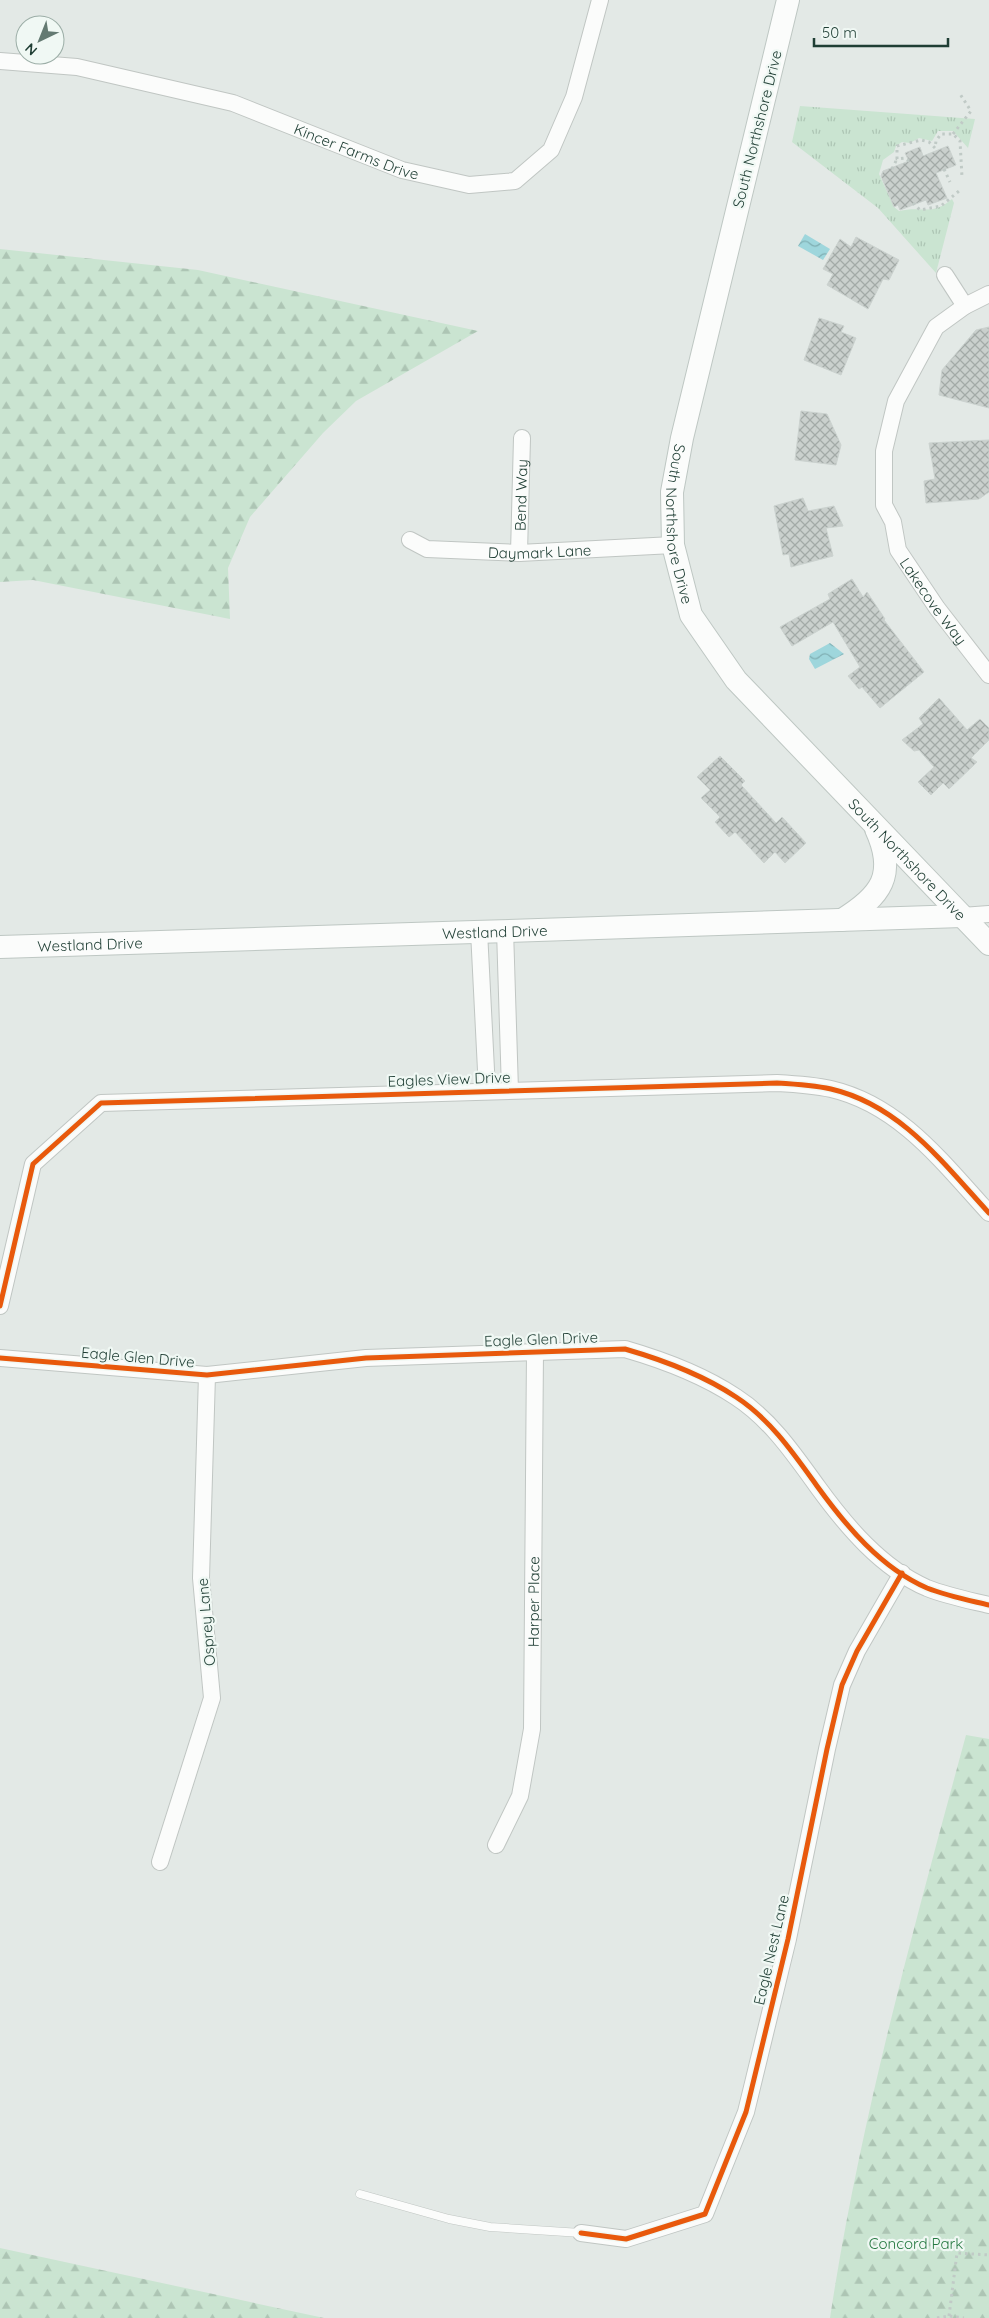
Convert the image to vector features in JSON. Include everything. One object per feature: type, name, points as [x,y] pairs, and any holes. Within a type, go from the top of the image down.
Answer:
[{"type":"main road","name":"South Northshore Drive","points":[[788,0],[682,438],[672,492],[673,545],[691,615],[736,680],[989,944]]},
{"type":"main road","points":[[842,920],[869,902],[881,885],[885,875],[886,868],[882,841],[873,821]]},
{"type":"main road","name":"Westland Drive","points":[[0,947],[479,930],[676,927],[962,916]]},
{"type":"street","name":"Kincer Farms Drive","points":[[0,60],[77,67],[233,103],[402,170],[469,186],[515,181],[551,150],[574,97],[600,0]]},
{"type":"street","points":[[945,275],[965,306]]},
{"type":"street","name":"Lakecove Way","points":[[989,294],[965,306],[936,328],[896,401],[884,451],[884,505],[893,522],[898,550],[937,608],[989,676]]},
{"type":"street","name":"Bend Way","points":[[519,553],[522,438]]},
{"type":"street","name":"Daymark Lane","points":[[410,540],[427,549],[519,553],[673,545]]},
{"type":"street","name":"Westland Drive","points":[[962,916],[989,914]]},
{"type":"street","points":[[479,930],[487,1090]]},
{"type":"street","points":[[505,930],[510,1090]]},
{"type":"street","name":"Eagles View Drive","points":[[0,1306],[33,1164],[102,1103],[487,1090],[777,1083],[832,1089],[883,1110],[897,1119],[934,1154],[989,1213]]},
{"type":"street","name":"Eagle Glen Drive","points":[[0,1358],[207,1375],[366,1358],[625,1349],[652,1356],[690,1372],[736,1397],[787,1445],[823,1495],[872,1551],[902,1573],[927,1587],[989,1605]]},
{"type":"street","name":"Harper Place","points":[[496,1845],[520,1796],[532,1729],[535,1351]]},
{"type":"street","name":"Osprey Lane","points":[[160,1862],[212,1698],[201,1578],[207,1375]]},
{"type":"street","name":"Eagle Nest Lane","points":[[581,2233],[626,2239],[705,2214],[746,2112],[788,1939],[842,1685],[857,1651],[902,1573]]},
{"type":"lane","points":[[360,2194],[450,2219],[490,2227],[581,2233]]},
{"type":"path","points":[[953,134],[971,111],[960,94]]},
{"type":"path","points":[[892,168],[897,159],[897,146],[921,140],[930,142],[935,148],[936,141],[941,134],[953,134],[960,141],[962,177]]},
{"type":"path","points":[[897,159],[905,158],[909,161]]},
{"type":"path","points":[[944,169],[950,182]]},
{"type":"path","points":[[913,203],[920,210],[941,206],[959,191]]},
{"type":"path","points":[[949,2316],[957,2253],[989,2255]]},
{"type":"path","points":[[937,2318],[949,2316],[964,2318]]},
{"type":"green space","points":[[800,106],[975,119],[968,148],[953,131],[938,131],[932,141],[919,138],[910,143],[902,142],[896,146],[894,152],[883,160],[879,174],[894,207],[899,211],[938,208],[952,199],[954,203],[936,273],[878,208],[792,142]]},
{"type":"green space","points":[[0,249],[198,270],[478,331],[356,401],[323,433],[250,517],[228,568],[230,619],[33,580],[0,582]]},
{"type":"green space","name":"Concord Park","points":[[966,1735],[989,1739],[989,2318],[830,2318],[857,2170],[890,2024]]},
{"type":"green space","points":[[0,2248],[324,2318],[0,2318]]},
{"type":"water","points":[[805,234],[830,249],[823,260],[798,246]]},
{"type":"water","points":[[830,643],[844,654],[815,669],[809,659],[810,654]]},
{"type":"building","points":[[948,146],[956,165],[936,173],[947,198],[928,205],[926,200],[900,210],[898,205],[894,207],[881,176],[883,171],[909,161],[905,153],[920,147],[923,156]]},
{"type":"building","points":[[856,237],[899,260],[889,280],[883,279],[868,309],[827,285],[833,274],[823,269],[840,239],[851,247]]},
{"type":"building","points":[[819,318],[844,326],[841,332],[856,338],[841,375],[804,360]]},
{"type":"building","points":[[989,327],[989,408],[939,395],[942,370],[976,330]]},
{"type":"building","points":[[801,411],[827,414],[841,445],[836,465],[795,460]]},
{"type":"building","points":[[989,440],[989,492],[979,499],[926,503],[924,481],[935,479],[929,443]]},
{"type":"building","points":[[803,498],[808,511],[834,506],[843,526],[826,528],[833,556],[791,567],[789,554],[783,555],[774,506]]},
{"type":"building","points":[[852,579],[863,597],[867,592],[884,620],[924,672],[880,708],[862,687],[859,689],[848,676],[860,667],[833,622],[792,646],[780,627],[830,599],[828,594]]},
{"type":"building","points":[[939,698],[967,730],[980,719],[989,728],[989,740],[971,758],[977,762],[949,789],[943,783],[931,795],[918,782],[934,767],[919,750],[914,751],[902,740],[923,724],[919,718]]},
{"type":"building","points":[[720,756],[745,781],[741,785],[776,823],[782,817],[806,843],[785,863],[775,852],[764,863],[735,832],[729,837],[715,822],[720,817],[701,798],[710,790],[697,777]]},
{"type":"cycle path","points":[[0,1306],[33,1164],[101,1103],[777,1083],[811,1086],[831,1089],[856,1097],[878,1108],[899,1122],[937,1156],[989,1213]]},
{"type":"cycle path","points":[[0,1358],[207,1375],[366,1358],[625,1349],[668,1363],[696,1375],[723,1389],[748,1406],[771,1426],[781,1438],[852,1531],[894,1569],[910,1580],[927,1588],[950,1596],[989,1605]]},
{"type":"cycle path","points":[[581,2233],[626,2239],[705,2214],[746,2112],[788,1939],[842,1685],[857,1651],[902,1573]]}]
